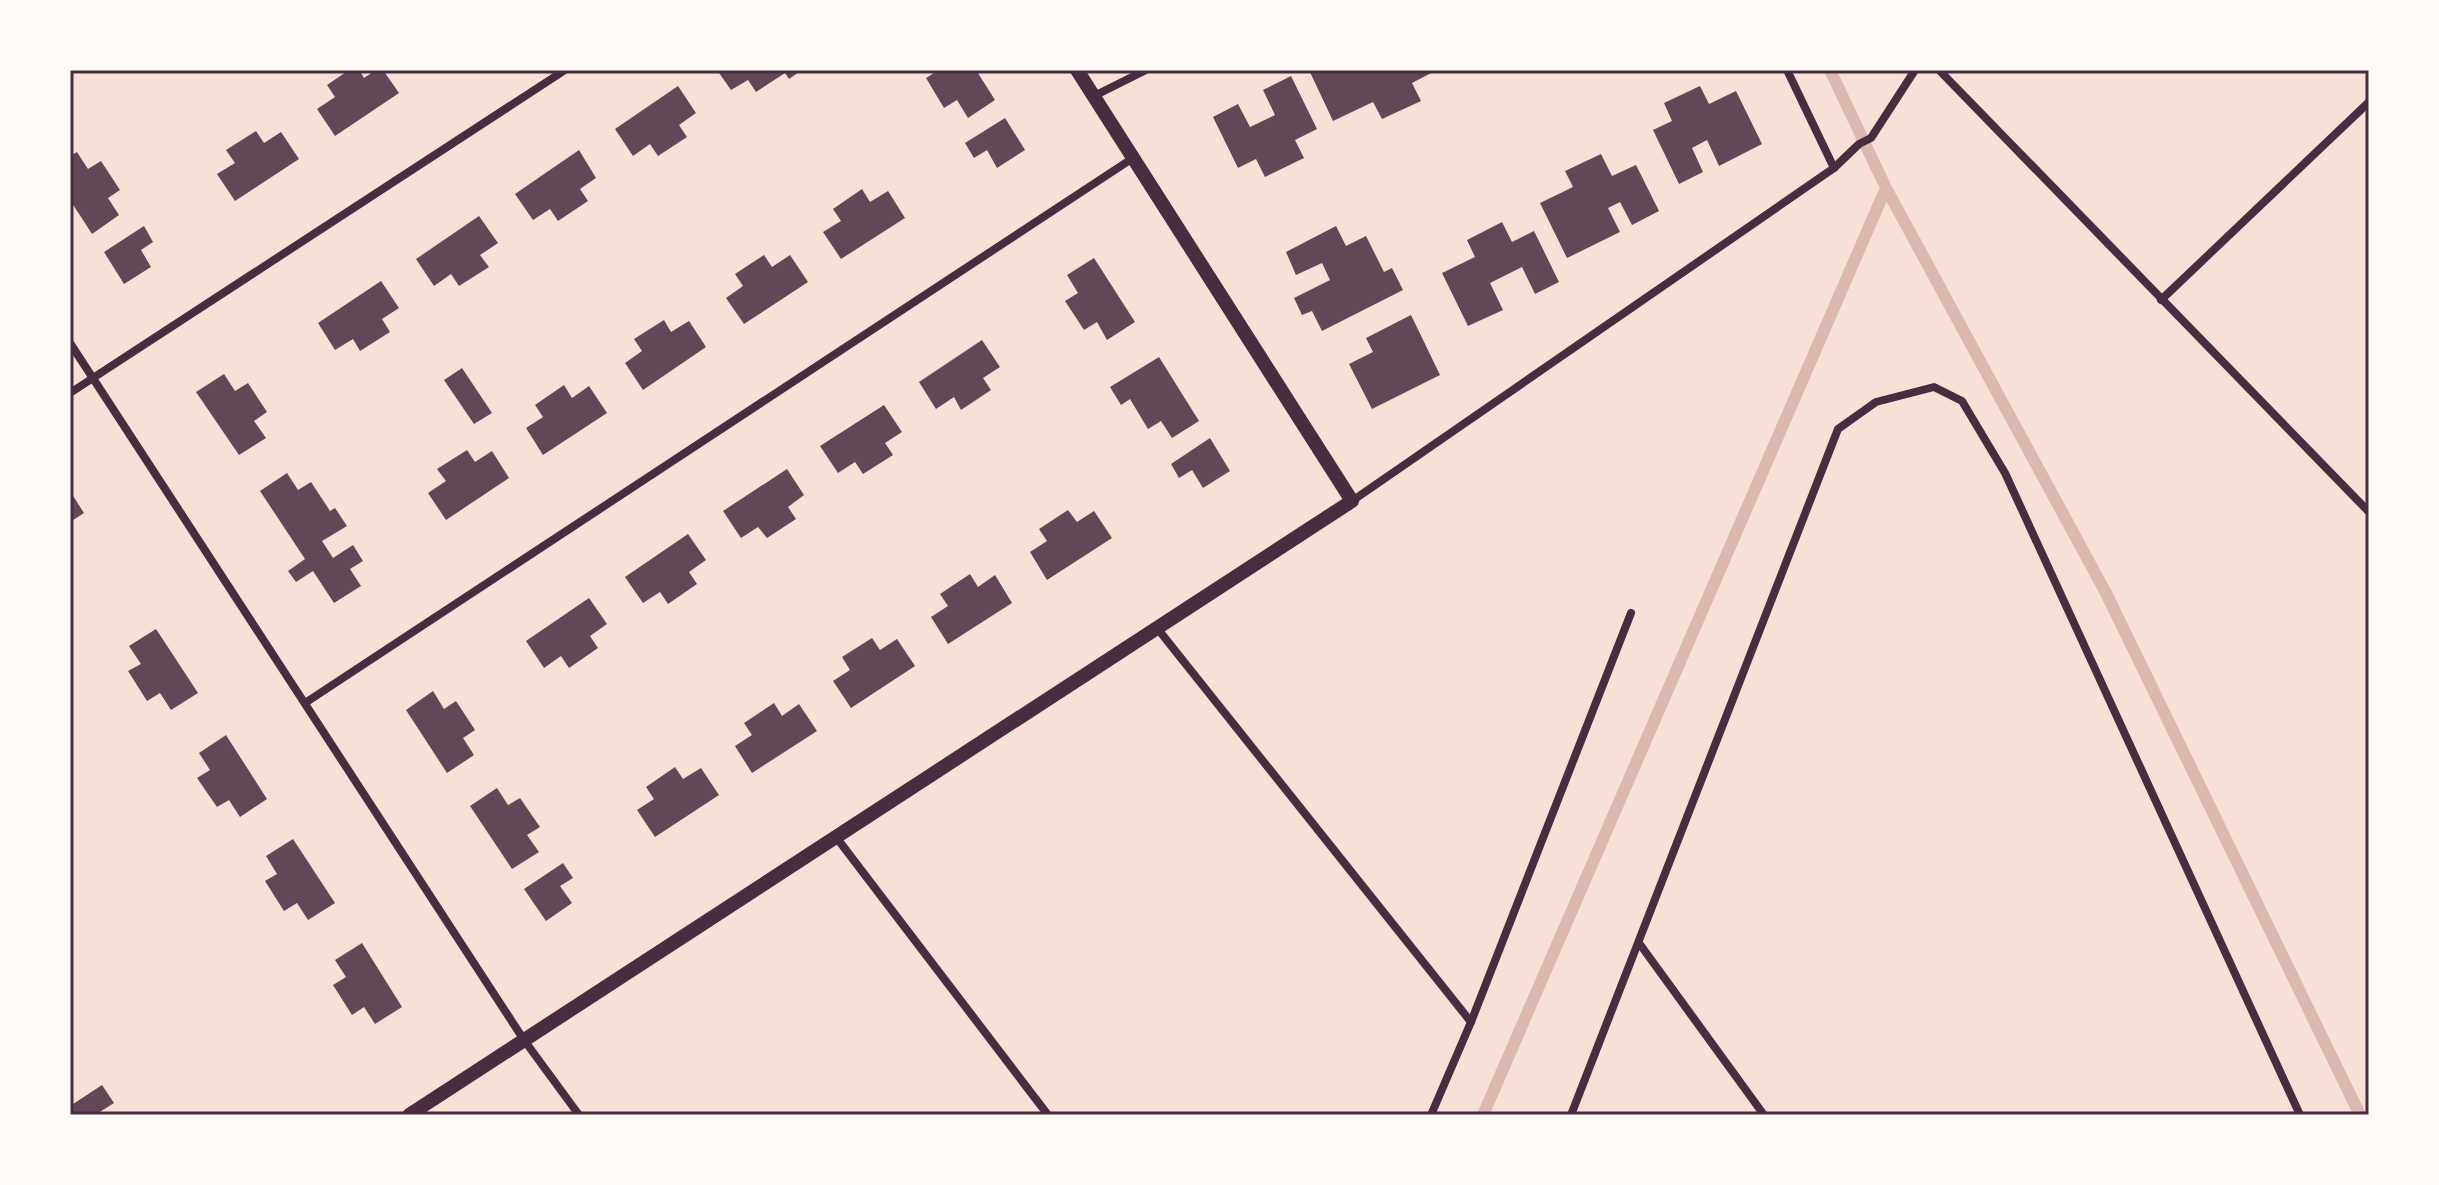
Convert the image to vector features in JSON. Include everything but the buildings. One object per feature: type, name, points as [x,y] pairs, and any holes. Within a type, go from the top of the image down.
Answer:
[{"type":"street","points":[[70,393],[565,70]]},
{"type":"street","points":[[1077,70],[1352,501]]},
{"type":"street","points":[[1094,96],[1146,70]]},
{"type":"street","points":[[1787,70],[1834,168]]},
{"type":"street","points":[[409,1115],[1352,501],[1834,168],[1859,144],[1871,138],[1915,70]]},
{"type":"street","points":[[1939,70],[2369,512]]},
{"type":"street","points":[[2161,300],[2369,102]]},
{"type":"street","points":[[305,703],[1133,158]]},
{"type":"street","points":[[70,343],[524,1040],[579,1115]]},
{"type":"street","points":[[1571,1115],[1838,429],[1876,402],[1934,387],[1962,401],[2005,473],[2300,1115]]},
{"type":"street","points":[[1431,1115],[1471,1022],[1631,613]]},
{"type":"street","points":[[1157,628],[1471,1022]]},
{"type":"street","points":[[836,837],[1048,1115]]},
{"type":"street","points":[[1639,943],[1764,1115]]},
{"type":"waterway","points":[[1830,70],[1886,188],[2106,593],[2360,1115]]},
{"type":"waterway","points":[[1483,1115],[1886,188]]}]
